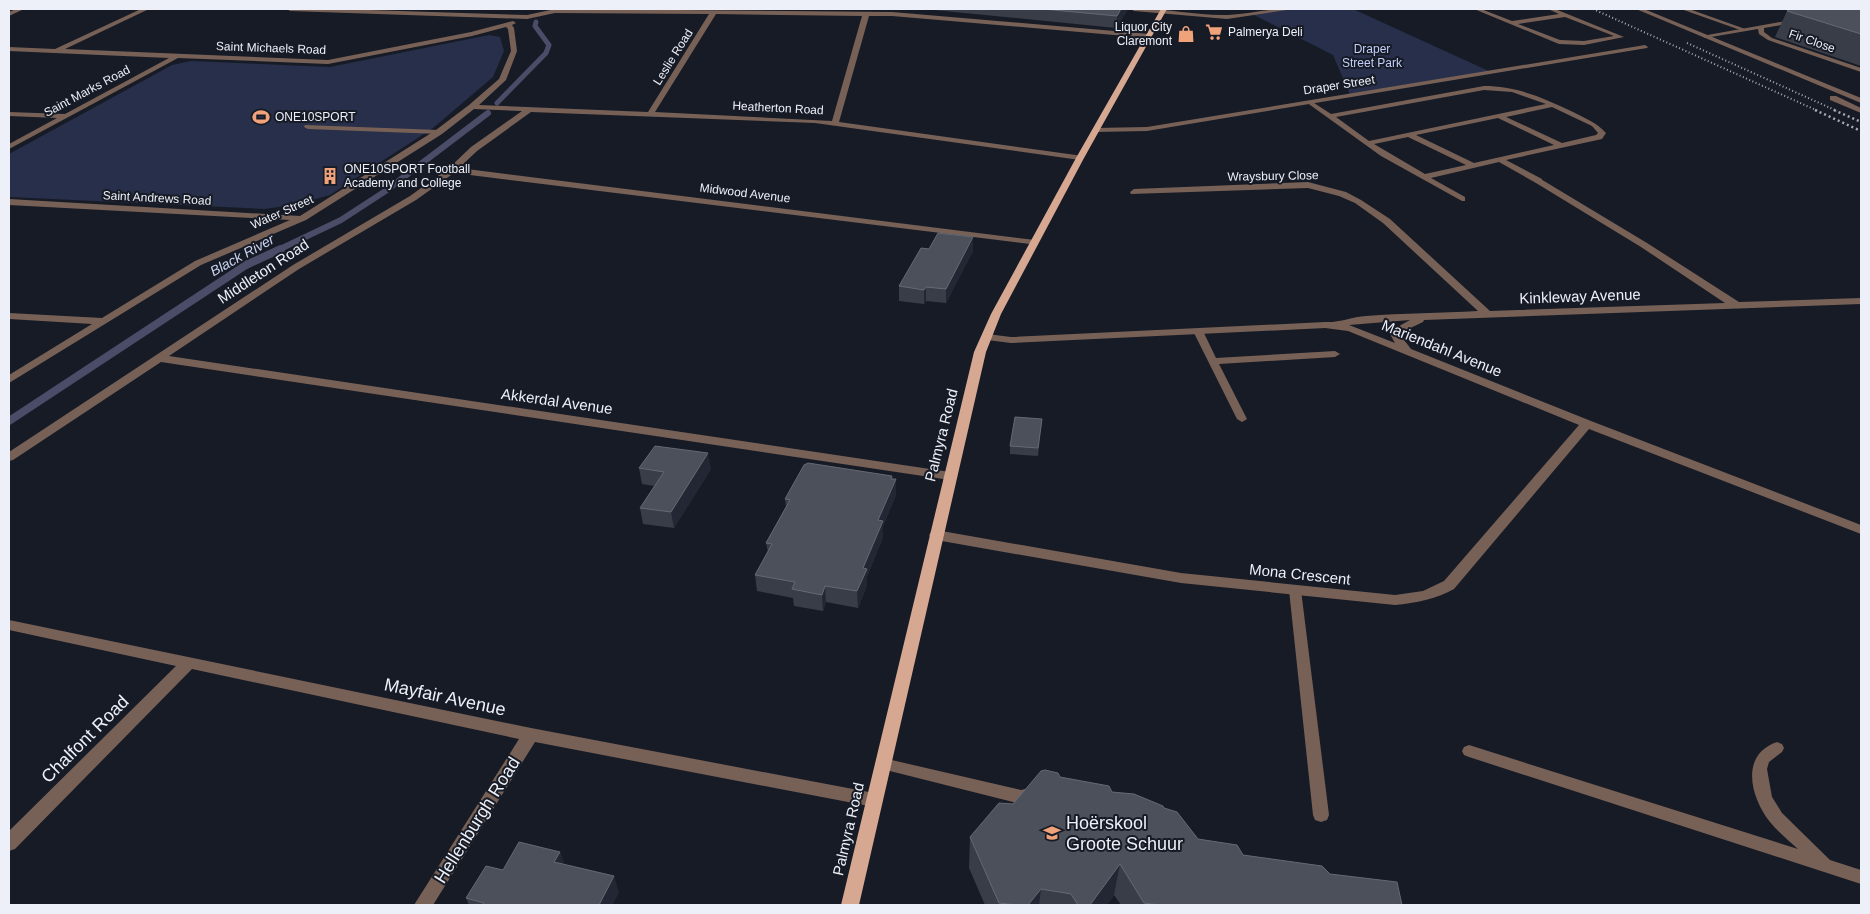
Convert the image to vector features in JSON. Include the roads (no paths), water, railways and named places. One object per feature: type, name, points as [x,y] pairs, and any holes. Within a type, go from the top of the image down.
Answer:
[{"type":"main road","name":"Palmyra Road","points":[[850,905],[980,352],[996,314],[1163,10]]},
{"type":"street","points":[[9,14],[21,9]]},
{"type":"street","points":[[56,51],[146,9]]},
{"type":"street","points":[[290,9],[527,17],[556,10],[904,14],[1149,36]]},
{"type":"street","points":[[1134,9],[1232,16],[1290,9]]},
{"type":"street","points":[[1639,9],[1794,75],[1861,101]]},
{"type":"street","name":"Leslie Road","points":[[651,113],[714,12]]},
{"type":"street","points":[[835,123],[866,14]]},
{"type":"street","name":"Saint Michaels Road","points":[[9,49],[328,62],[507,26],[527,17]]},
{"type":"street","points":[[1705,36],[1806,19]]},
{"type":"street","name":"Water Street","points":[[9,380],[100,321],[207,258],[303,218],[439,132],[472,107],[502,80],[515,47],[511,28],[507,26]]},
{"type":"street","name":"Fir Close","points":[[1761,27],[1761,33],[1770,39],[1861,70]]},
{"type":"street","name":"Draper Street","points":[[1096,130],[1147,129],[1645,47]]},
{"type":"street","name":"Saint Marks Road","points":[[9,147],[177,56]]},
{"type":"street","points":[[1794,75],[1814,89],[1861,111]]},
{"type":"street","name":"Heatherton Road","points":[[472,107],[651,113],[835,123],[1080,158]]},
{"type":"street","name":"Middleton Road","points":[[9,457],[296,267],[399,207],[452,170],[474,149],[530,109]]},
{"type":"street","points":[[9,114],[65,116]]},
{"type":"street","name":"Midwood Avenue","points":[[452,170],[1035,243]]},
{"type":"street","points":[[1539,181],[1644,245],[1736,305]]},
{"type":"street","name":"Wraysbury Close","points":[[1134,192],[1308,185],[1335,190],[1368,205],[1393,225],[1487,314]]},
{"type":"street","name":"Saint Andrews Road","points":[[9,202],[303,218]]},
{"type":"street","name":"Kinkleway Avenue","points":[[1325,325],[1364,319],[1861,301]]},
{"type":"street","points":[[9,316],[100,321]]},
{"type":"street","name":"Kinkleway Avenue","points":[[1407,351],[1396,336],[1397,330],[1426,317]]},
{"type":"street","name":"Mariendahl Avenue","points":[[987,337],[1011,340],[1325,325],[1350,328],[1587,424],[1861,530]]},
{"type":"street","name":"Akkerdal Avenue","points":[[159,358],[950,476]]},
{"type":"street","name":"Mona Crescent","points":[[936,535],[1181,578],[1395,600],[1434,594],[1449,585],[1587,424]]},
{"type":"street","name":"Mayfair Avenue","points":[[9,625],[531,735],[874,800]]},
{"type":"street","name":"Chalfont Road","points":[[9,843],[189,663]]},
{"type":"street","name":"Hellenburgh Road","points":[[423,905],[531,735]]},
{"type":"lane","points":[[1478,9],[1567,44],[1584,44],[1622,37],[1551,9]]},
{"type":"lane","points":[[1684,9],[1745,30]]},
{"type":"lane","points":[[1511,23],[1566,15]]},
{"type":"lane","points":[[1330,116],[1494,87],[1516,91],[1550,105],[1594,125],[1602,133],[1598,137],[1502,161],[1423,177]]},
{"type":"lane","points":[[1309,102],[1368,143],[1462,199]]},
{"type":"lane","points":[[1368,143],[1550,105]]},
{"type":"lane","points":[[1498,116],[1562,146]]},
{"type":"lane","points":[[308,127],[439,132]]},
{"type":"lane","points":[[1410,135],[1474,166]]},
{"type":"lane","points":[[1502,161],[1539,181]]},
{"type":"lane","points":[[1198,331],[1242,419]]},
{"type":"lane","points":[[1212,361],[1335,354]]},
{"type":"lane","points":[[1295,590],[1321,815]]},
{"type":"lane","points":[[1777,748],[1763,758],[1759,769],[1764,798],[1776,818],[1826,866]]},
{"type":"lane","points":[[1469,751],[1861,877]]},
{"type":"lane","points":[[883,764],[1021,797],[1042,792],[1051,794]]},
{"type":"waterway","name":"Black River","points":[[497,103],[546,53],[549,45],[535,26],[536,22]]},
{"type":"waterway","name":"Black River","points":[[278,250],[341,220],[384,192],[488,113]]},
{"type":"waterway","name":"Black River","points":[[9,421],[246,265],[281,249]]},
{"type":"railway","points":[[1593,9],[1818,111]]},
{"type":"railway","points":[[1687,43],[1837,111]]},
{"type":"railway","points":[[1815,110],[1861,131]]},
{"type":"railway","points":[[1834,110],[1861,122]]},
{"type":"place","name":"Palmerya Deli","points":[[1214,32]]},
{"type":"place","name":"Liquor City Claremont","points":[[1186,34]]},
{"type":"place","name":"ONE10SPORT","points":[[261,117]]},
{"type":"place","name":"ONE10SPORT Football Academy and College","points":[[330,176]]},
{"type":"place","name":"Hoërskool Groote Schuur","points":[[1052,833]]},
{"type":"park label","name":"Draper Street Park","points":[[1372,56]]}]
